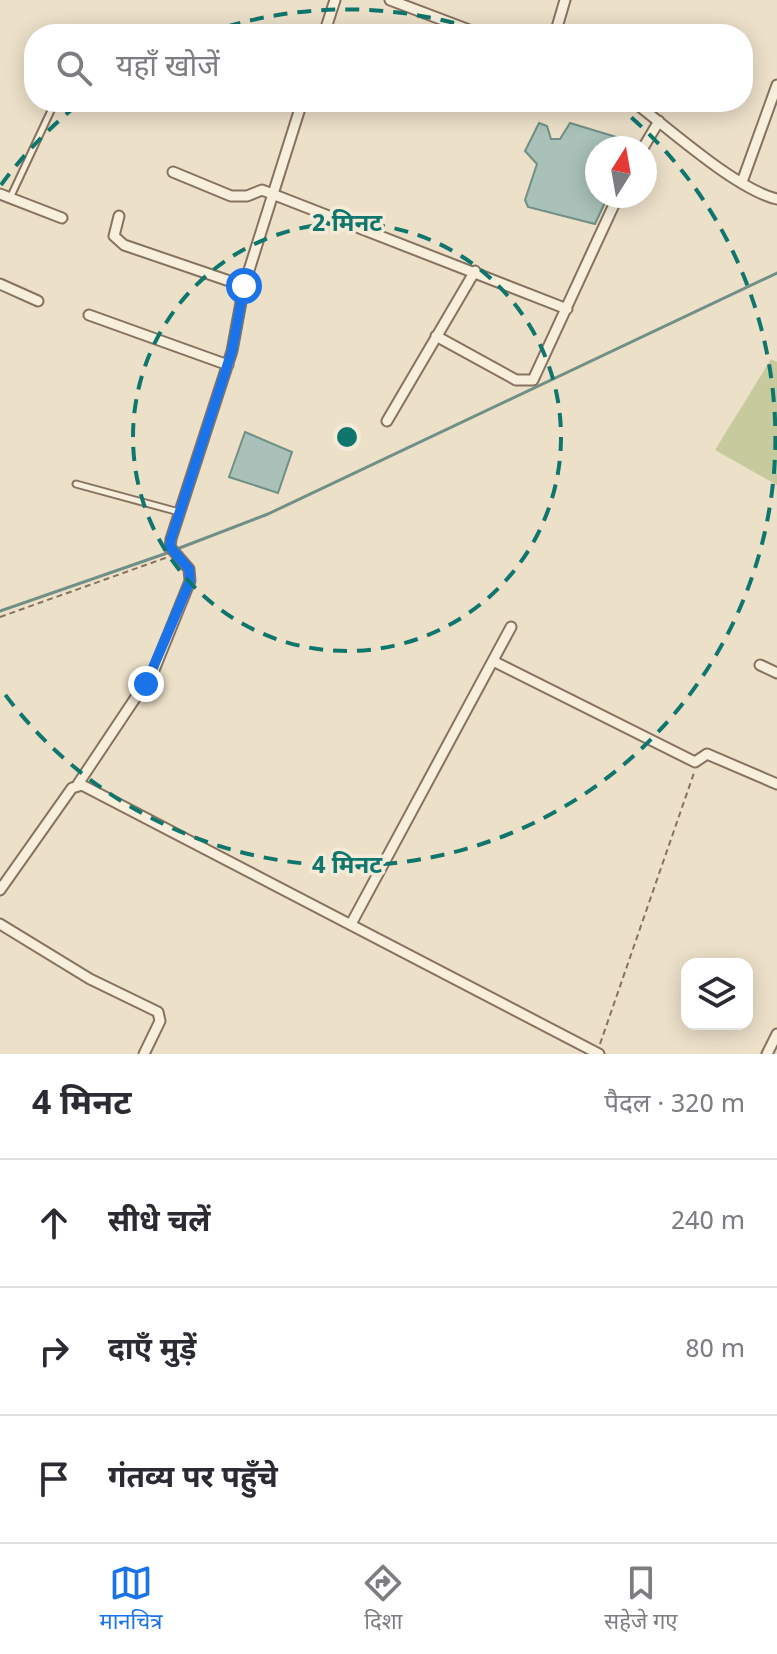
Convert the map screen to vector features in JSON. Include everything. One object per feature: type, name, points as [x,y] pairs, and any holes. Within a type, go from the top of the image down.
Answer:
[{"type":"street","points":[[327,24],[335,0]]},
{"type":"street","points":[[390,0],[454,24]]},
{"type":"street","points":[[558,24],[565,0]]},
{"type":"street","points":[[742,182],[777,85]]},
{"type":"street","points":[[0,890],[78,784],[159,659],[191,575],[173,552],[179,512],[228,365],[244,286],[299,112]]},
{"type":"street","points":[[647,112],[742,182],[764,196],[777,199]]},
{"type":"street","points":[[650,136],[659,121]]},
{"type":"street","points":[[173,172],[231,196],[247,196],[260,190],[567,309]]},
{"type":"street","points":[[5,196],[62,218]]},
{"type":"street","points":[[436,336],[527,382],[540,371],[613,208]]},
{"type":"street","points":[[119,216],[114,236],[124,245],[244,286]]},
{"type":"street","points":[[387,421],[475,271]]},
{"type":"street","points":[[0,284],[38,301]]},
{"type":"street","points":[[89,315],[228,365]]},
{"type":"street","points":[[351,924],[511,627]]},
{"type":"street","points":[[493,661],[697,763],[707,754],[777,784]]},
{"type":"street","points":[[760,665],[777,673]]},
{"type":"street","points":[[78,784],[598,1053]]},
{"type":"street","points":[[0,924],[90,979],[160,1014],[144,1054]]},
{"type":"street","points":[[767,1054],[777,1034]]},
{"type":"lane","points":[[5,196],[50,112]]},
{"type":"lane","points":[[76,484],[179,512]]},
{"type":"path","points":[[0,617],[173,552]]},
{"type":"path","points":[[598,1053],[697,763]]},
{"type":"green space","points":[[771,359],[777,362],[777,485],[715,450]]},
{"type":"shaded area","points":[[539,123],[547,126],[551,139],[560,139],[570,123],[613,136],[585,136],[585,208],[602,208],[595,224],[528,207],[525,200],[537,164],[525,151]]},
{"type":"shaded area","points":[[245,432],[292,452],[278,493],[229,477]]},
{"type":"waterway","points":[[177,549],[268,514],[777,273]]},
{"type":"waterway","points":[[0,611],[170,552]]},
{"type":"route","points":[[146,684],[190,581],[189,569],[170,547],[171,539],[232,351],[244,286]]}]
